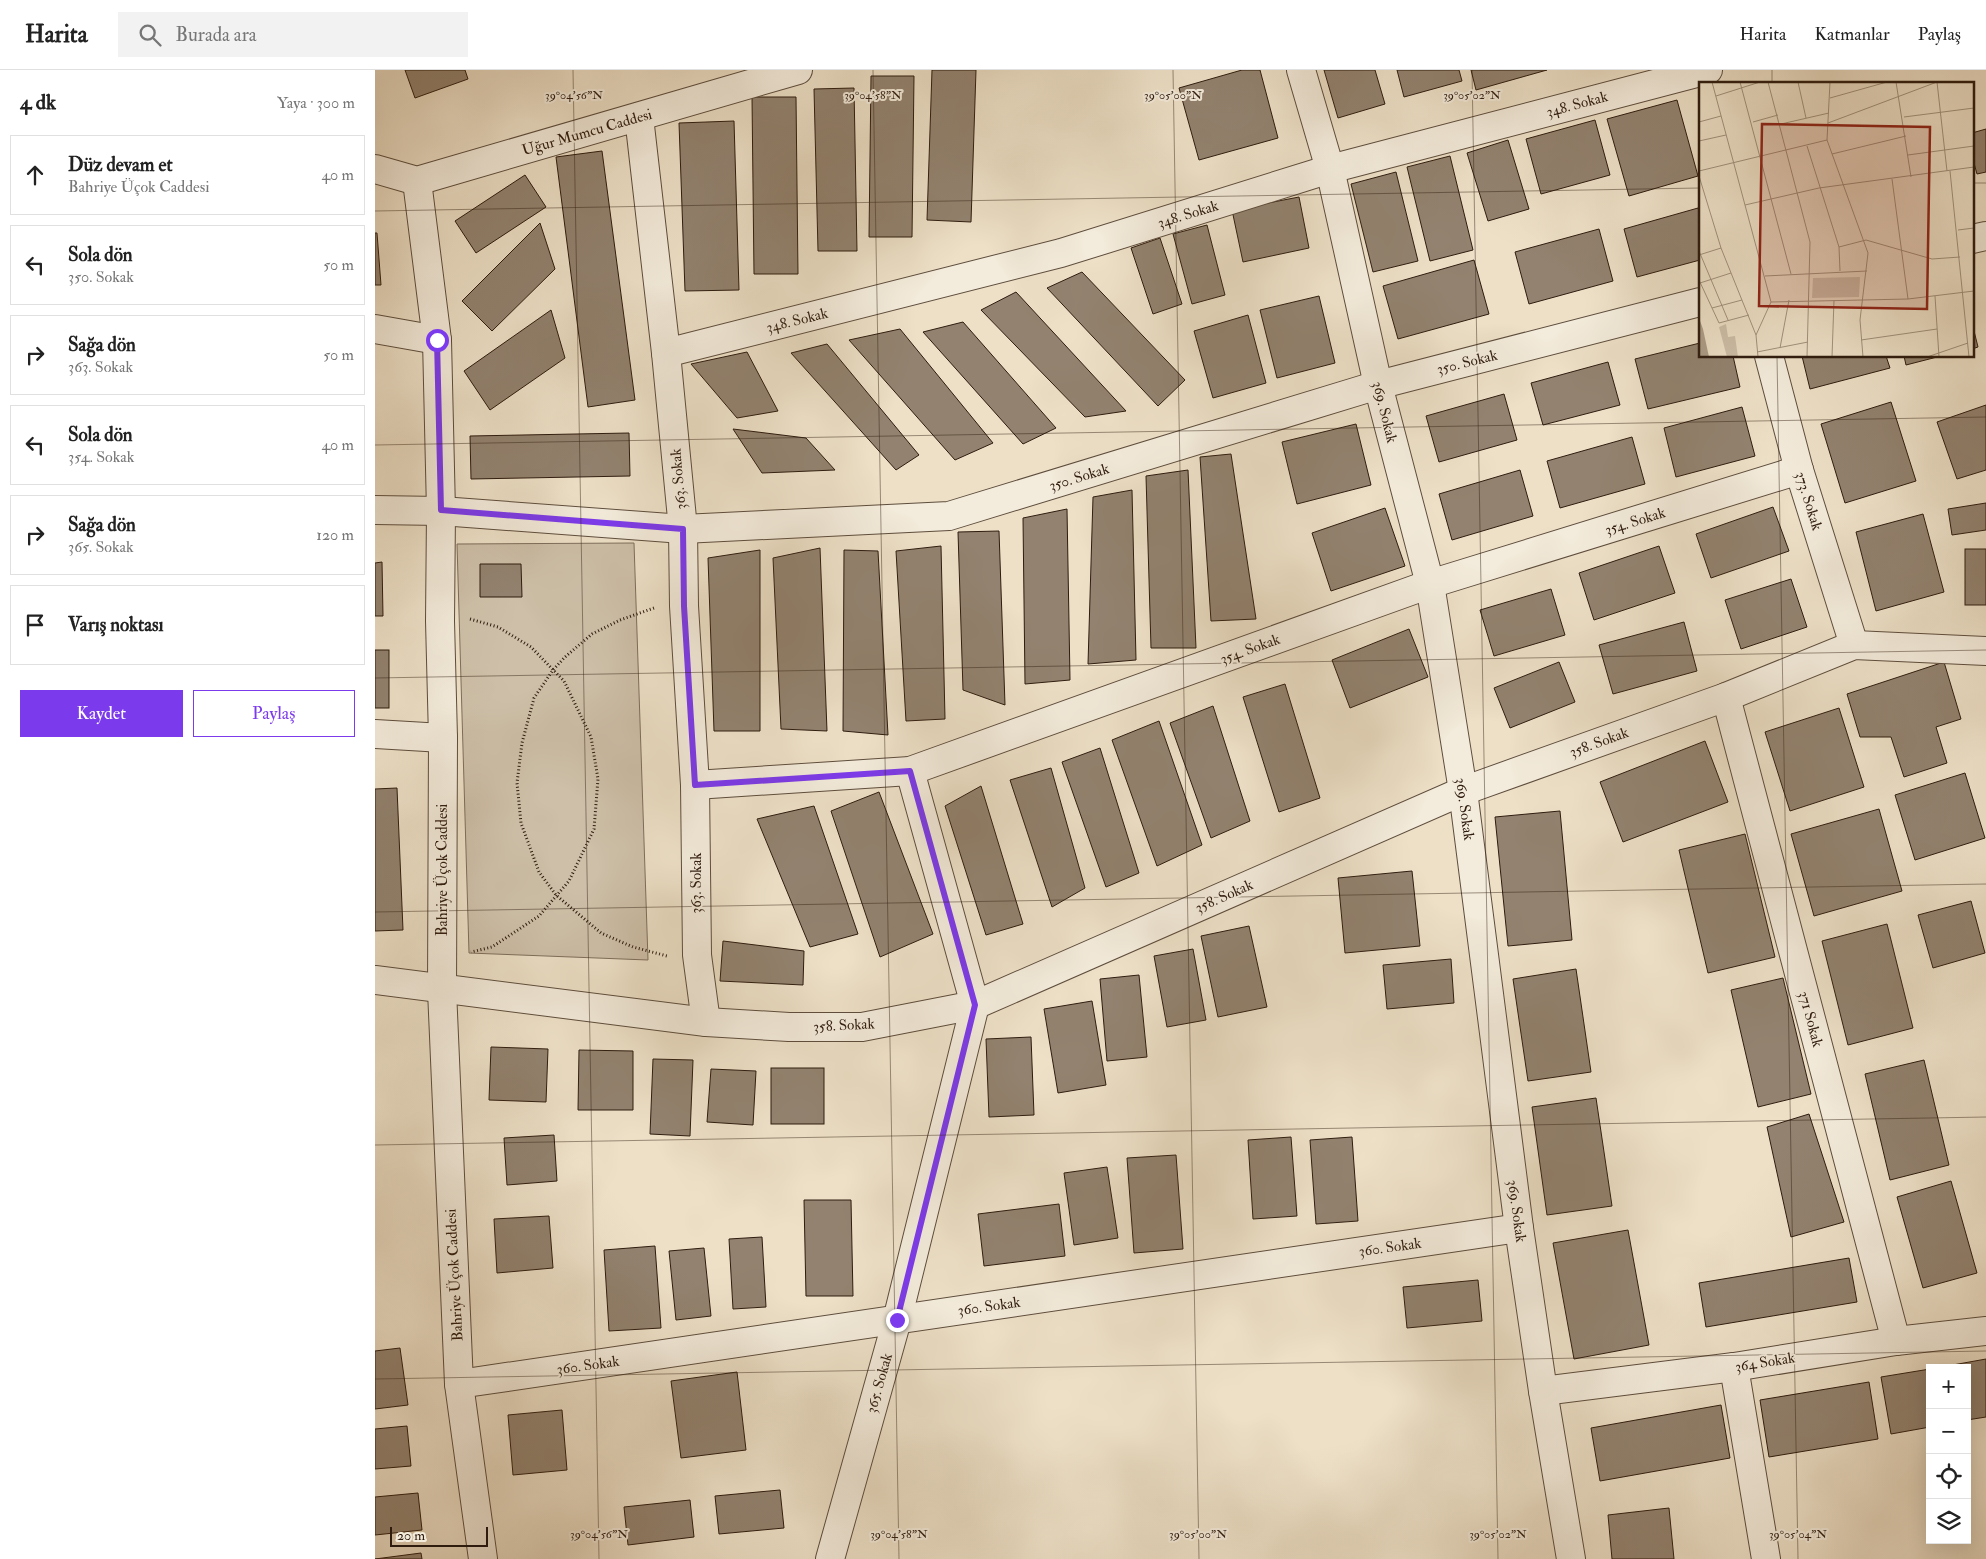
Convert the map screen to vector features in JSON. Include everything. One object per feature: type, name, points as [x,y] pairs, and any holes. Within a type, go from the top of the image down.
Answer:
[{"type":"street","name":"Uğur Mumcu Caddesi","points":[[417,181],[798,70]]},
{"type":"street","name":"369. Sokak","points":[[1301,70],[1329,169],[1377,385],[1430,584],[1463,791],[1519,1228],[1543,1391],[1571,1559]]},
{"type":"street","name":"348. Sokak","points":[[666,353],[1061,253],[1329,169],[1703,74]]},
{"type":"street","name":"363. Sokak","points":[[639,117],[666,353],[683,529],[684,606],[695,785],[697,954],[706,1022]]},
{"type":"street","points":[[375,169],[417,181]]},
{"type":"street","name":"Bahriye Üçok Caddesi","points":[[417,181],[437,340],[441,510],[439,621],[443,738],[442,990],[459,1384],[483,1559]]},
{"type":"street","points":[[1973,239],[1986,236]]},
{"type":"street","name":"350. Sokak","points":[[375,510],[441,510],[683,529],[949,516],[1377,385],[1699,302]]},
{"type":"street","points":[[375,329],[437,340]]},
{"type":"street","name":"373. Sokak","points":[[1770,358],[1799,470],[1854,645]]},
{"type":"street","name":"354. Sokak","points":[[695,785],[910,771],[1430,584],[1799,470]]},
{"type":"street","name":"358. Sokak","points":[[375,980],[706,1022],[789,1027],[862,1027],[975,1005],[1463,791],[1727,697],[1854,645],[1986,651]]},
{"type":"street","name":"371 Sokak","points":[[1727,697],[1896,1341]]},
{"type":"street","points":[[375,734],[443,738]]},
{"type":"street","name":"365. Sokak","points":[[830,1559],[897,1320],[975,1005],[910,771]]},
{"type":"street","name":"360. Sokak","points":[[459,1384],[1519,1228]]},
{"type":"street","name":"364 Sokak","points":[[1543,1391],[1734,1367],[1896,1341],[1986,1330]]},
{"type":"street","points":[[1734,1367],[1766,1559]]},
{"type":"path","points":[[684,606],[648,609],[620,620],[592,634],[565,657],[553,670],[534,698],[522,743],[517,783],[521,823],[539,872],[557,895],[601,933],[665,956],[697,954]]},
{"type":"path","points":[[439,621],[467,618],[498,627],[531,647],[563,681],[591,736],[598,779],[594,828],[569,881],[539,916],[492,947],[442,961]]},
{"type":"shaded area","points":[[634,543],[648,960],[469,953],[457,544]]},
{"type":"building","points":[[405,70],[465,70],[468,79],[415,98]]},
{"type":"building","points":[[932,70],[976,70],[971,222],[927,220]]},
{"type":"building","points":[[1242,70],[1260,70],[1278,138],[1199,160],[1179,88]]},
{"type":"building","points":[[1324,70],[1375,70],[1385,104],[1338,118]]},
{"type":"building","points":[[1397,70],[1459,70],[1462,81],[1404,97]]},
{"type":"building","points":[[1471,70],[1547,70],[1476,90]]},
{"type":"building","points":[[871,76],[914,76],[912,237],[869,237]]},
{"type":"building","points":[[854,88],[857,251],[818,251],[814,89]]},
{"type":"building","points":[[752,97],[796,97],[798,274],[754,274]]},
{"type":"building","points":[[1677,100],[1698,176],[1629,196],[1607,119]]},
{"type":"building","points":[[1595,120],[1610,175],[1541,194],[1526,139]]},
{"type":"building","points":[[734,121],[739,290],[685,291],[679,123]]},
{"type":"building","points":[[1986,129],[1986,172],[1977,174],[1973,160],[1973,133]]},
{"type":"building","points":[[1508,140],[1529,209],[1488,221],[1467,153]]},
{"type":"building","points":[[602,151],[635,400],[588,407],[556,157]]},
{"type":"building","points":[[1450,156],[1473,250],[1430,261],[1407,167]]},
{"type":"building","points":[[1396,172],[1418,261],[1373,272],[1351,184]]},
{"type":"building","points":[[525,175],[546,207],[476,253],[455,221]]},
{"type":"building","points":[[1299,197],[1309,248],[1243,262],[1232,210]]},
{"type":"building","points":[[1698,208],[1699,260],[1637,277],[1624,229]]},
{"type":"building","points":[[540,223],[555,269],[492,331],[462,301]]},
{"type":"building","points":[[1207,225],[1225,295],[1192,304],[1173,234]]},
{"type":"building","points":[[1599,229],[1613,281],[1529,304],[1515,252]]},
{"type":"building","points":[[375,233],[377,233],[381,285],[375,285]]},
{"type":"building","points":[[1160,238],[1182,304],[1153,314],[1131,248]]},
{"type":"building","points":[[1474,260],[1489,314],[1398,339],[1383,286]]},
{"type":"building","points":[[1082,272],[1185,380],[1158,406],[1047,288]]},
{"type":"building","points":[[1016,292],[1126,411],[1085,417],[981,310]]},
{"type":"building","points":[[1319,296],[1335,363],[1277,378],[1260,310]]},
{"type":"building","points":[[551,310],[565,358],[490,410],[464,371]]},
{"type":"building","points":[[1248,315],[1266,383],[1213,398],[1194,331]]},
{"type":"building","points":[[963,322],[1056,428],[1023,444],[923,332]]},
{"type":"building","points":[[1973,327],[1978,347],[1973,349]]},
{"type":"building","points":[[900,329],[993,443],[955,460],[849,340]]},
{"type":"building","points":[[1699,343],[1699,358],[1733,358],[1740,387],[1648,409],[1635,359]]},
{"type":"building","points":[[827,344],[919,455],[896,470],[791,353]]},
{"type":"building","points":[[747,352],[778,411],[737,418],[691,364]]},
{"type":"building","points":[[1802,358],[1887,358],[1890,368],[1810,389]]},
{"type":"building","points":[[1904,358],[1933,358],[1906,365]]},
{"type":"building","points":[[1608,362],[1620,405],[1543,425],[1531,383]]},
{"type":"building","points":[[1504,394],[1517,440],[1439,462],[1426,416]]},
{"type":"building","points":[[1891,402],[1916,481],[1845,503],[1821,424]]},
{"type":"building","points":[[1986,405],[1986,470],[1957,479],[1937,422]]},
{"type":"building","points":[[1742,407],[1755,456],[1676,477],[1664,428]]},
{"type":"building","points":[[1356,424],[1371,485],[1297,504],[1282,442]]},
{"type":"building","points":[[733,429],[806,438],[835,470],[762,473]]},
{"type":"building","points":[[629,433],[630,476],[471,479],[470,436]]},
{"type":"building","points":[[1632,437],[1645,484],[1560,508],[1547,461]]},
{"type":"building","points":[[1231,454],[1256,619],[1211,621],[1200,457]]},
{"type":"building","points":[[1188,470],[1196,648],[1151,648],[1146,476]]},
{"type":"building","points":[[1520,470],[1533,516],[1452,540],[1439,494]]},
{"type":"building","points":[[1132,490],[1136,660],[1088,664],[1093,497]]},
{"type":"building","points":[[1986,503],[1986,530],[1952,535],[1948,509]]},
{"type":"building","points":[[1773,507],[1789,551],[1711,578],[1696,534]]},
{"type":"building","points":[[1385,508],[1405,566],[1331,591],[1312,533]]},
{"type":"building","points":[[1067,509],[1070,680],[1025,684],[1023,518]]},
{"type":"building","points":[[1923,514],[1944,592],[1876,611],[1856,532]]},
{"type":"building","points":[[999,531],[1005,705],[963,690],[958,532]]},
{"type":"building","points":[[941,546],[945,719],[906,721],[896,551]]},
{"type":"building","points":[[1659,546],[1675,593],[1594,620],[1579,573]]},
{"type":"building","points":[[820,548],[827,731],[781,729],[773,558]]},
{"type":"building","points":[[1965,549],[1986,549],[1986,605],[1965,605]]},
{"type":"building","points":[[760,550],[760,731],[714,731],[708,558]]},
{"type":"building","points":[[844,550],[878,551],[888,735],[843,731]]},
{"type":"building","points":[[382,562],[383,616],[375,616],[375,563]]},
{"type":"building","points":[[480,564],[521,564],[522,597],[480,597]]},
{"type":"building","points":[[1791,579],[1807,627],[1741,649],[1725,600]]},
{"type":"building","points":[[1551,589],[1565,635],[1494,656],[1480,610]]},
{"type":"building","points":[[1684,622],[1697,671],[1613,694],[1599,645]]},
{"type":"building","points":[[1409,629],[1428,677],[1350,708],[1332,660]]},
{"type":"building","points":[[375,650],[389,650],[389,708],[375,708]]},
{"type":"building","points":[[1559,662],[1575,702],[1510,728],[1494,688]]},
{"type":"building","points":[[1944,662],[1961,719],[1936,727],[1947,763],[1904,777],[1891,737],[1860,737],[1847,694]]},
{"type":"building","points":[[1285,684],[1320,798],[1279,812],[1243,697]]},
{"type":"building","points":[[1213,706],[1250,821],[1211,838],[1170,723]]},
{"type":"building","points":[[1839,708],[1864,787],[1790,811],[1765,732]]},
{"type":"building","points":[[1159,721],[1202,845],[1157,866],[1112,740]]},
{"type":"building","points":[[1705,741],[1728,802],[1623,842],[1600,782]]},
{"type":"building","points":[[1100,748],[1139,873],[1106,887],[1062,762]]},
{"type":"building","points":[[1051,768],[1085,888],[1052,907],[1010,780]]},
{"type":"building","points":[[1965,773],[1985,838],[1915,860],[1895,795]]},
{"type":"building","points":[[981,786],[1023,924],[986,935],[945,806]]},
{"type":"building","points":[[397,788],[403,930],[375,931],[375,789]]},
{"type":"building","points":[[879,792],[933,934],[880,957],[831,811]]},
{"type":"building","points":[[814,806],[858,934],[810,947],[757,819]]},
{"type":"building","points":[[1879,809],[1902,891],[1814,916],[1791,834]]},
{"type":"building","points":[[1560,811],[1572,940],[1508,946],[1495,817]]},
{"type":"building","points":[[1745,834],[1775,957],[1708,973],[1679,850]]},
{"type":"building","points":[[1412,871],[1420,946],[1345,953],[1338,878]]},
{"type":"building","points":[[1971,901],[1985,953],[1933,968],[1918,915]]},
{"type":"building","points":[[1887,924],[1913,1028],[1848,1045],[1822,941]]},
{"type":"building","points":[[1249,926],[1267,1007],[1218,1017],[1201,936]]},
{"type":"building","points":[[723,941],[804,951],[803,985],[720,981]]},
{"type":"building","points":[[1193,949],[1206,1020],[1167,1027],[1154,956]]},
{"type":"building","points":[[1451,959],[1454,1003],[1387,1009],[1383,965]]},
{"type":"building","points":[[1576,969],[1591,1072],[1528,1081],[1513,979]]},
{"type":"building","points":[[1139,975],[1147,1057],[1107,1061],[1100,979]]},
{"type":"building","points":[[1783,978],[1811,1094],[1758,1107],[1731,990]]},
{"type":"building","points":[[1092,1001],[1106,1085],[1058,1093],[1044,1009]]},
{"type":"building","points":[[1031,1037],[1034,1115],[989,1117],[986,1039]]},
{"type":"building","points":[[491,1047],[548,1049],[546,1102],[489,1100]]},
{"type":"building","points":[[579,1050],[633,1051],[633,1110],[578,1110]]},
{"type":"building","points":[[653,1059],[693,1060],[690,1136],[650,1134]]},
{"type":"building","points":[[1924,1060],[1949,1165],[1890,1180],[1865,1074]]},
{"type":"building","points":[[771,1068],[824,1068],[824,1124],[771,1124]]},
{"type":"building","points":[[711,1069],[756,1071],[753,1125],[707,1122]]},
{"type":"building","points":[[1596,1098],[1612,1206],[1547,1215],[1532,1107]]},
{"type":"building","points":[[1809,1114],[1844,1222],[1791,1237],[1767,1127]]},
{"type":"building","points":[[554,1135],[557,1181],[507,1185],[504,1138]]},
{"type":"building","points":[[1291,1137],[1297,1216],[1253,1219],[1248,1140]]},
{"type":"building","points":[[1352,1137],[1358,1221],[1316,1224],[1310,1140]]},
{"type":"building","points":[[1176,1155],[1183,1249],[1134,1253],[1127,1158]]},
{"type":"building","points":[[1107,1167],[1118,1238],[1074,1245],[1064,1173]]},
{"type":"building","points":[[1951,1181],[1977,1273],[1923,1288],[1897,1197]]},
{"type":"building","points":[[804,1200],[851,1200],[853,1296],[806,1296]]},
{"type":"building","points":[[1059,1204],[1065,1256],[984,1266],[978,1214]]},
{"type":"building","points":[[549,1216],[553,1268],[497,1273],[494,1219]]},
{"type":"building","points":[[1628,1230],[1649,1345],[1574,1359],[1553,1243]]},
{"type":"building","points":[[762,1237],[766,1307],[733,1309],[729,1239]]},
{"type":"building","points":[[655,1246],[661,1328],[609,1331],[604,1250]]},
{"type":"building","points":[[704,1248],[711,1316],[676,1320],[669,1251]]},
{"type":"building","points":[[1849,1258],[1857,1302],[1706,1327],[1699,1283]]},
{"type":"building","points":[[1478,1280],[1482,1321],[1407,1328],[1403,1287]]},
{"type":"building","points":[[400,1348],[408,1405],[375,1409],[375,1351]]},
{"type":"building","points":[[1986,1359],[1986,1417],[1971,1419],[1971,1364],[1958,1364]]},
{"type":"building","points":[[1926,1370],[1926,1428],[1891,1434],[1881,1377]]},
{"type":"building","points":[[737,1372],[746,1450],[681,1458],[671,1381]]},
{"type":"building","points":[[1869,1382],[1878,1439],[1769,1457],[1760,1400]]},
{"type":"building","points":[[1721,1405],[1730,1458],[1600,1481],[1591,1428]]},
{"type":"building","points":[[562,1410],[567,1470],[513,1475],[508,1415]]},
{"type":"building","points":[[407,1426],[411,1466],[375,1469],[375,1429]]},
{"type":"building","points":[[780,1490],[784,1528],[719,1534],[715,1496]]},
{"type":"building","points":[[418,1493],[422,1530],[375,1535],[375,1497]]},
{"type":"building","points":[[690,1500],[694,1537],[628,1545],[624,1507]]},
{"type":"building","points":[[1669,1508],[1674,1559],[1612,1559],[1608,1515]]},
{"type":"building","points":[[421,1553],[422,1559],[375,1559]]},
{"type":"route","points":[[437,340],[441,510],[683,529],[684,606],[695,785],[910,771],[975,1005],[897,1320]]}]
